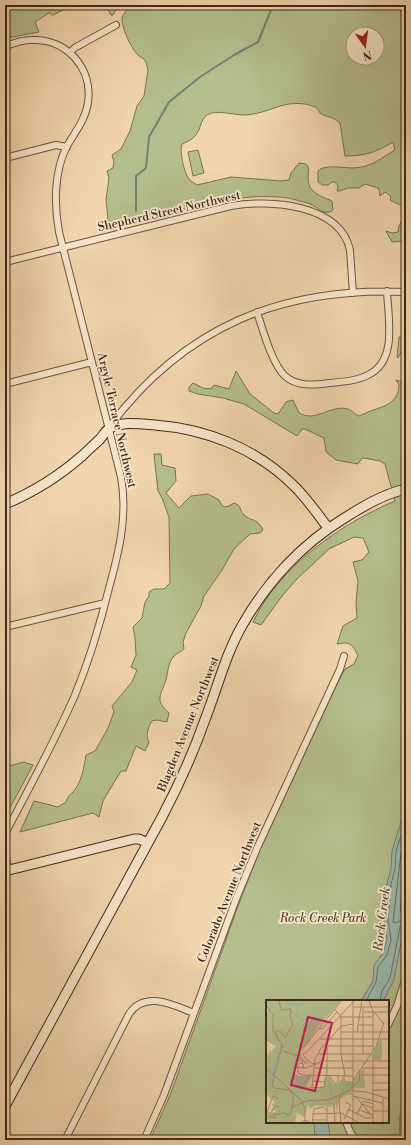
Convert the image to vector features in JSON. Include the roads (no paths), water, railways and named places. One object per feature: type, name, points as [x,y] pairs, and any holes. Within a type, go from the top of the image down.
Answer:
[{"type":"main road","points":[[5,504],[56,477],[92,447],[108,428],[123,424],[174,427],[203,433],[235,445],[262,460],[288,480],[310,504],[328,528]]},
{"type":"main road","name":"Blagden Avenue Northwest","points":[[5,1106],[180,783],[203,726],[224,664],[243,624],[259,599],[292,560],[328,528],[388,494],[406,489]]},
{"type":"main road","points":[[7,871],[134,839],[140,839],[148,843]]},
{"type":"street","points":[[5,47],[26,40],[40,40],[57,44],[70,52],[76,47],[116,25]]},
{"type":"street","name":"Argyle Terrace Northwest","points":[[5,834],[43,762],[74,696],[92,648],[105,603],[122,532],[124,506],[121,477],[58,225],[56,197],[60,169],[67,147],[84,116],[89,97],[86,75],[70,52]]},
{"type":"street","points":[[5,158],[56,145],[67,147]]},
{"type":"street","name":"Shepherd Street Northwest","points":[[5,262],[231,206],[262,203],[284,205],[306,210],[330,222],[343,232],[350,250],[353,293]]},
{"type":"street","points":[[257,312],[276,363],[282,372],[290,379],[301,384],[311,385],[345,381],[361,378],[370,374],[379,367],[383,360],[389,341],[387,291]]},
{"type":"street","points":[[108,428],[150,379],[177,356],[196,342],[237,320],[257,312],[302,300],[353,293],[387,291],[406,292]]},
{"type":"street","points":[[5,384],[92,362]]},
{"type":"street","points":[[5,627],[105,603]]},
{"type":"street","name":"Colorado Avenue Northwest","points":[[144,1140],[164,1095],[236,899],[258,846],[340,669],[344,656]]},
{"type":"street","points":[[5,855],[7,871]]},
{"type":"street","points":[[389,1023],[397,1006],[406,977]]},
{"type":"street","points":[[65,1140],[129,1014],[133,1009],[146,1002],[156,1001],[194,1013]]},
{"type":"street","points":[[346,1123],[351,1134],[358,1140]]},
{"type":"water","points":[[406,811],[405,921],[394,980],[384,1000],[362,1000],[373,981],[374,965],[383,953],[387,939],[384,920],[387,884],[391,869],[392,851],[403,815]]},
{"type":"water","points":[[406,1098],[406,1140],[399,1140],[400,1114]]},
{"type":"water","points":[[314,1123],[328,1123],[330,1137],[332,1140],[315,1140]]},
{"type":"waterway","points":[[136,211],[136,176],[146,168],[149,137],[169,102],[200,77],[234,55],[258,42],[273,5]]},
{"type":"park label","name":"Rock Creek Park","points":[[323,918]]},
{"type":"water label","name":"Rock Creek","points":[[381,919]]}]
